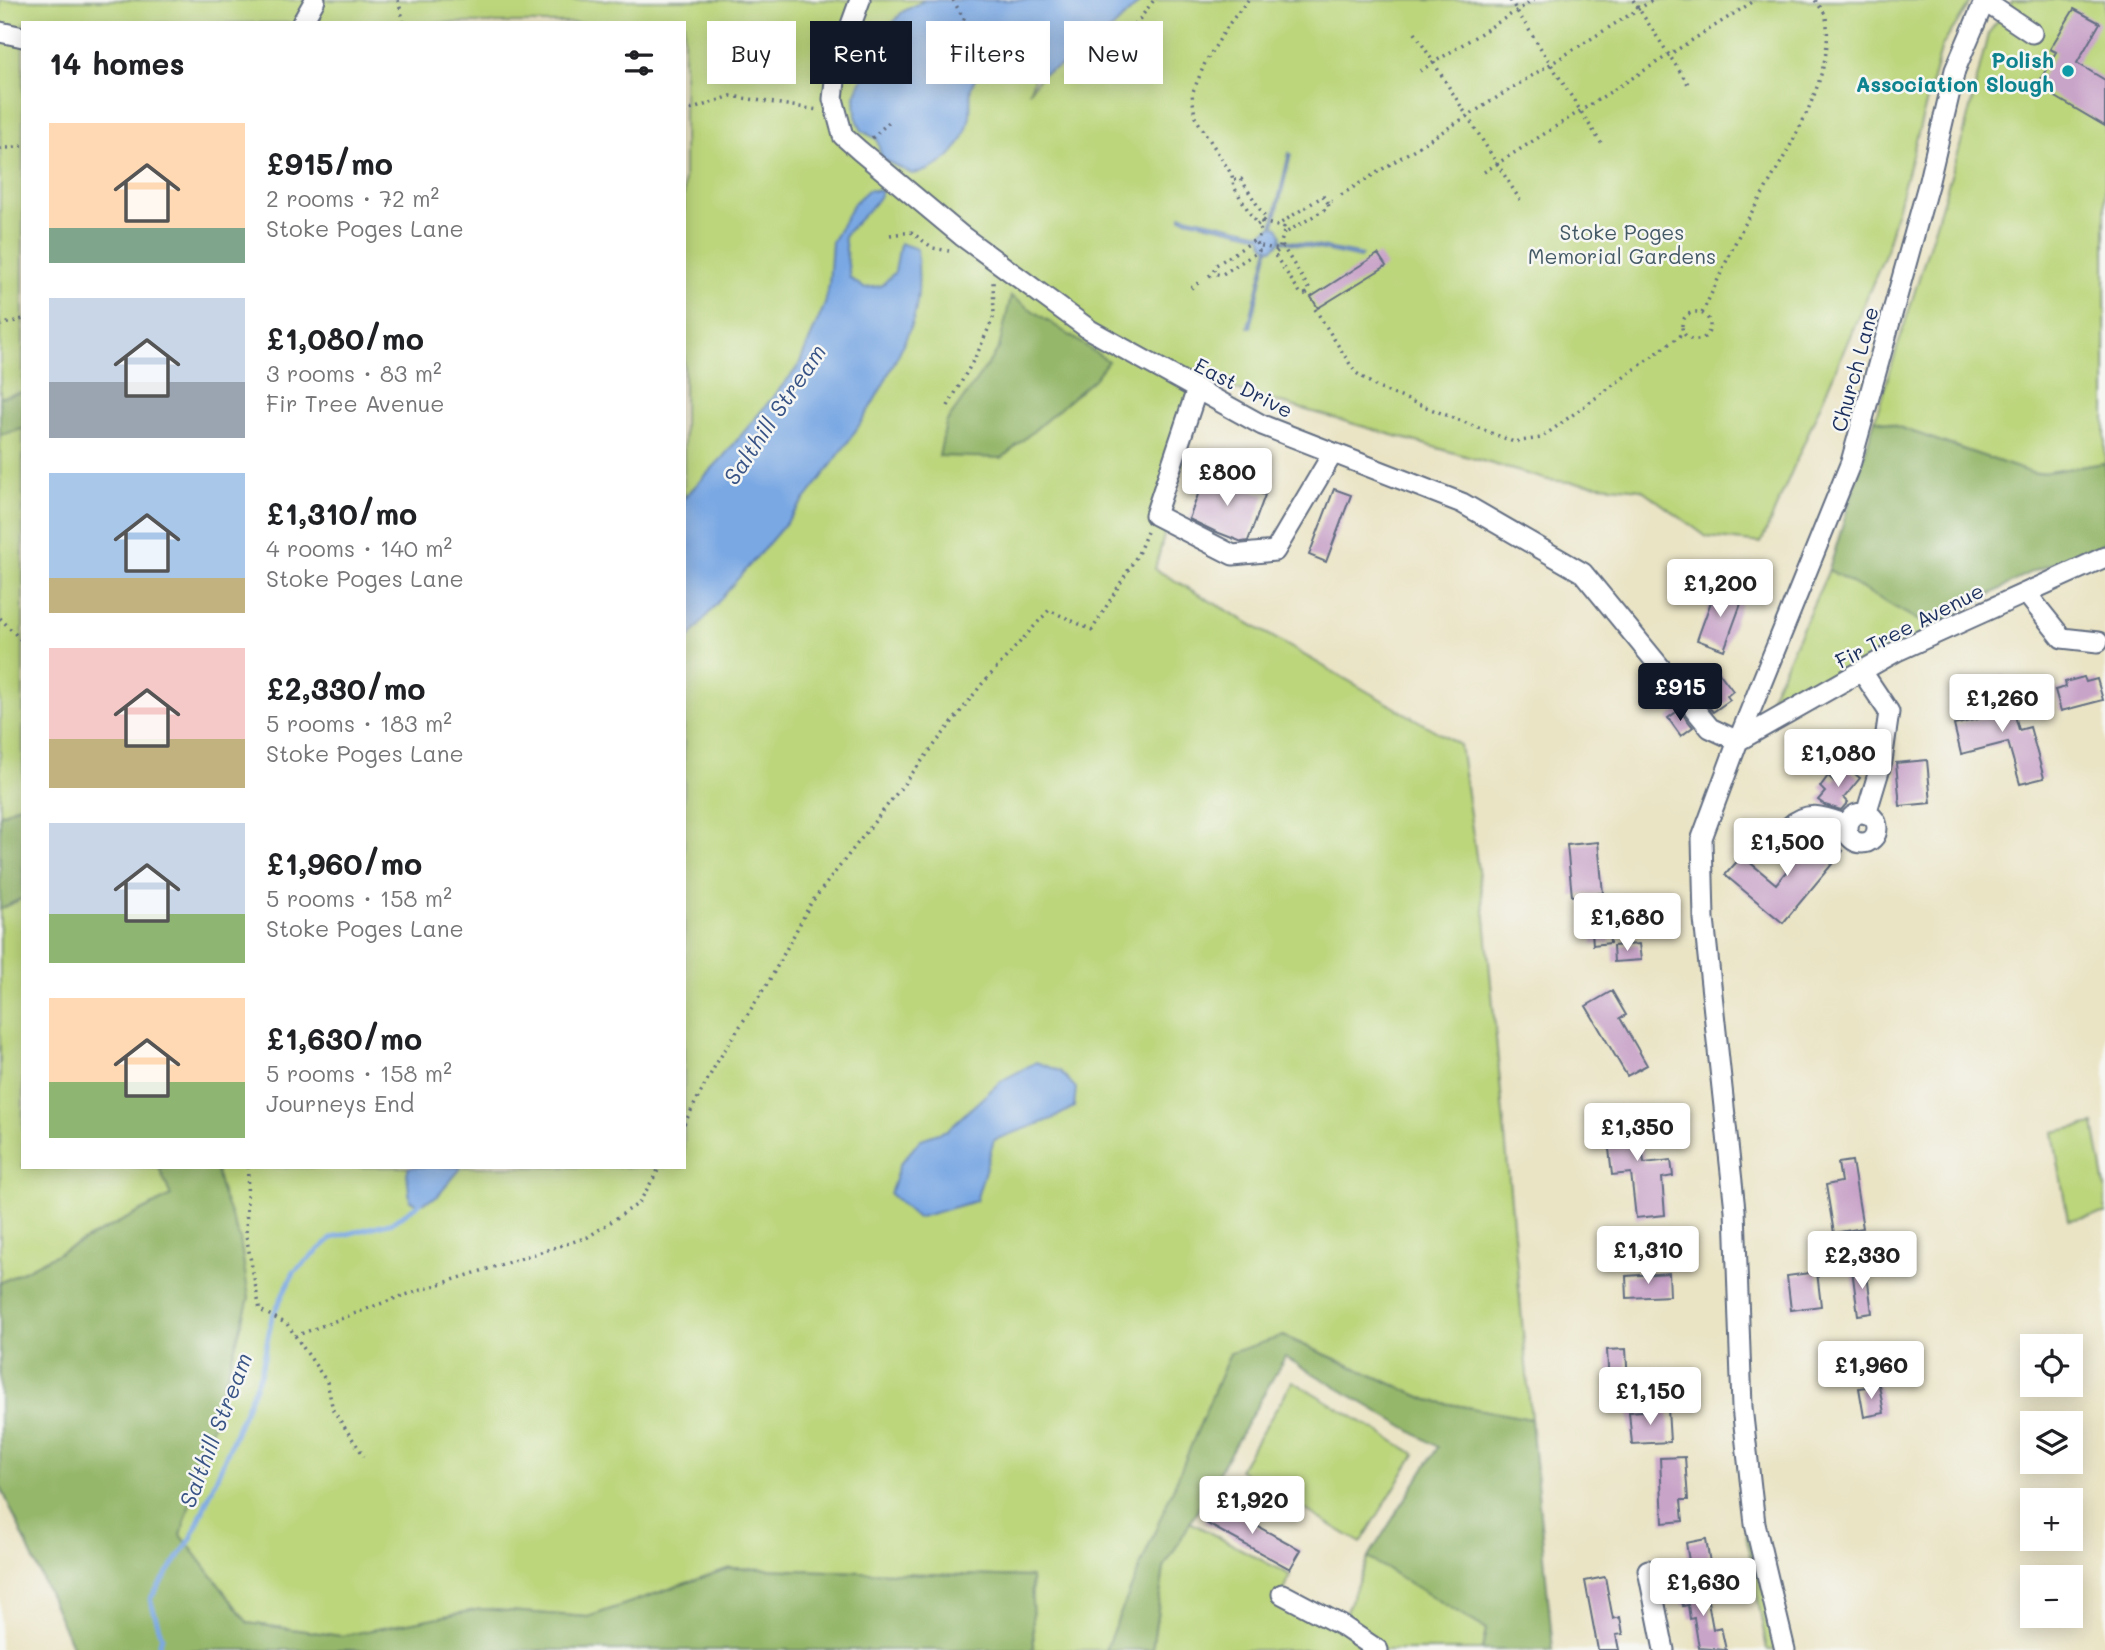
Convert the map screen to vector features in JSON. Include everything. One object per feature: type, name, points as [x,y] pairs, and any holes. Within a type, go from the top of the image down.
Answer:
[{"type":"street","points":[[303,21],[315,0]]},
{"type":"street","name":"East Drive","points":[[860,0],[837,63],[833,99],[844,136],[983,252],[1090,330],[1262,425],[1462,503],[1583,573],[1710,728],[1738,741]]},
{"type":"street","points":[[1985,0],[2032,33]]},
{"type":"street","name":"Church Lane","points":[[1785,1650],[1755,1524],[1742,1408],[1735,1210],[1704,919],[1702,838],[1738,741],[1852,462],[1928,185],[1955,70],[1985,0]]},
{"type":"street","points":[[0,32],[21,37]]},
{"type":"street","points":[[1197,390],[1155,515],[1233,555],[1275,551],[1333,453]]},
{"type":"street","name":"Fir Tree Avenue","points":[[1738,741],[1897,652],[2105,557]]},
{"type":"street","points":[[2026,593],[2062,638],[2098,642]]},
{"type":"street","points":[[1863,673],[1889,712],[1882,761],[1866,814]]},
{"type":"street","points":[[1866,814],[1877,824],[1876,834],[1869,842],[1855,842],[1847,835],[1847,825],[1852,816],[1866,814]]},
{"type":"street","points":[[1789,827],[1797,820],[1809,816],[1847,825]]},
{"type":"street","points":[[1646,1583],[1664,1650]]},
{"type":"street","points":[[1282,1594],[1341,1625],[1378,1650]]},
{"type":"path","points":[[398,0],[403,21]]},
{"type":"path","points":[[953,0],[965,21]]},
{"type":"path","points":[[1138,21],[1154,0]]},
{"type":"path","points":[[1234,180],[1241,179],[1266,219],[1257,225],[1234,187],[1234,180],[1195,117],[1192,94],[1205,63],[1229,24],[1248,0]]},
{"type":"path","points":[[1510,0],[1601,143]]},
{"type":"path","points":[[1420,71],[1534,0]]},
{"type":"path","points":[[1633,0],[1690,88]]},
{"type":"path","points":[[1341,195],[1653,0]]},
{"type":"path","points":[[1702,313],[1738,236],[1799,129],[1821,73],[1828,41],[1826,15],[1815,0]]},
{"type":"path","points":[[1484,172],[1754,1]]},
{"type":"path","points":[[1415,33],[1520,200]]},
{"type":"path","points":[[686,111],[732,96],[837,113]]},
{"type":"path","points":[[871,140],[891,120]]},
{"type":"path","points":[[0,149],[21,146]]},
{"type":"path","points":[[1262,222],[1285,228],[1287,232],[1329,206],[1330,202],[1323,196],[1281,223],[1285,228]]},
{"type":"path","points":[[1256,245],[1255,240],[1216,265],[1211,274],[1220,275],[1259,251],[1256,245],[1262,222]]},
{"type":"path","points":[[1256,245],[1279,250],[1283,247],[1310,290],[1307,296],[1301,295],[1274,254],[1279,250],[1285,228]]},
{"type":"path","points":[[890,235],[911,232],[933,247],[983,252],[993,276],[994,316],[978,352],[948,406]]},
{"type":"path","points":[[1191,288],[1201,281]]},
{"type":"path","points":[[1315,309],[1355,372],[1378,388],[1514,442],[1541,439],[1684,333]]},
{"type":"path","points":[[1694,312],[1702,313],[1710,325],[1704,337],[1695,340],[1684,333],[1682,324],[1686,316],[1694,312]]},
{"type":"path","points":[[0,325],[21,320]]},
{"type":"path","points":[[686,1120],[716,1064],[772,976],[811,903],[982,684],[1049,610],[1092,630],[1138,554],[1155,515]]},
{"type":"path","points":[[0,618],[21,640]]},
{"type":"path","points":[[248,1169],[246,1235],[260,1310],[287,1324],[327,1382],[333,1410],[364,1456]]},
{"type":"path","points":[[295,1336],[396,1298],[588,1237],[639,1203],[659,1169]]},
{"type":"green space","name":"Stoke Poges Memorial Gardens","points":[[0,0],[1063,0],[1050,35],[1050,21],[926,21],[926,84],[1032,84],[1029,92],[1035,84],[1050,84],[1050,71],[1064,63],[1064,84],[1163,84],[1163,21],[1120,21],[1142,0],[1972,0],[1942,46],[1884,257],[1761,543],[1707,537],[1641,489],[1548,480],[1216,384],[1198,410],[1155,569],[1460,745],[1485,918],[1531,1419],[1428,1400],[1284,1336],[1105,1650],[1034,1650],[1031,1577],[730,1568],[588,1617],[481,1609],[341,1636],[248,1623],[181,1535],[249,1298],[216,1169],[686,1169],[686,21],[21,21],[21,804],[0,815]]},
{"type":"green space","points":[[2013,0],[2105,0],[2105,463],[2035,474],[1875,419],[1963,137],[1988,34]]},
{"type":"green space","points":[[1011,296],[1108,361],[1094,379],[1002,458],[939,456],[946,423],[999,348]]},
{"type":"green space","points":[[21,392],[21,430],[0,435],[0,397]]},
{"type":"green space","points":[[1875,419],[2035,474],[2105,463],[2105,543],[2027,574],[1932,628],[1829,570]]},
{"type":"green space","points":[[1829,570],[1932,628],[1784,709],[1768,703]]},
{"type":"green space","points":[[21,804],[21,899],[0,909],[0,815]]},
{"type":"green space","points":[[21,899],[21,1169],[160,1169],[172,1196],[0,1283],[0,909]]},
{"type":"green space","points":[[2094,1124],[2105,1187],[2105,1214],[2068,1220],[2053,1132]]},
{"type":"green space","points":[[160,1169],[216,1169],[240,1239],[249,1298],[181,1535],[248,1623],[341,1636],[481,1609],[588,1617],[730,1568],[1031,1577],[1034,1650],[74,1650],[0,1485],[0,1283],[171,1196]]},
{"type":"green space","points":[[1283,1336],[1428,1400],[1531,1419],[1553,1650],[1482,1650],[1486,1629],[1368,1558],[1438,1447],[1285,1357],[1164,1568],[1152,1650],[1105,1650],[1230,1353]]},
{"type":"green space","points":[[1293,1381],[1415,1454],[1361,1543],[1239,1470]]},
{"type":"green space","points":[[1739,1478],[1747,1479],[1778,1650],[1767,1650],[1741,1507]]},
{"type":"green space","points":[[1190,1522],[1290,1575],[1283,1594],[1341,1624],[1368,1558],[1486,1629],[1482,1650],[1152,1650],[1164,1568]]},
{"type":"water","points":[[925,0],[1142,0],[1120,21],[1064,21],[1064,63],[1050,71],[1050,21],[926,21],[926,84],[972,84],[970,116],[963,137],[951,155],[934,167],[912,174],[882,159],[877,139],[862,131],[856,116],[855,96],[860,84],[912,84],[912,21],[894,21],[902,12]]},
{"type":"water","points":[[1289,153],[1291,154],[1274,226],[1278,227],[1281,239],[1362,255],[1360,258],[1281,241],[1272,249],[1269,248],[1251,327],[1248,327],[1268,247],[1261,236],[1181,218],[1181,215],[1262,233],[1272,226]]},
{"type":"water","points":[[868,190],[882,191],[871,208],[844,236],[850,278],[864,288],[881,286],[895,272],[900,243],[917,249],[918,297],[908,334],[882,387],[846,446],[686,643],[686,496],[723,457],[798,367],[825,304],[832,242],[854,203]]},
{"type":"water","points":[[1036,1062],[1060,1071],[1076,1088],[1074,1107],[1052,1119],[994,1140],[976,1201],[917,1218],[890,1194],[900,1164],[921,1139],[947,1130],[1001,1081]]},
{"type":"water","points":[[408,1169],[460,1169],[437,1197],[419,1204],[410,1201]]},
{"type":"building","name":"Polish Association Slough","points":[[2074,9],[2100,23],[2077,63],[2105,80],[2105,126],[2037,86],[2056,52],[2050,49]]},
{"type":"building","points":[[1378,254],[1386,266],[1318,308],[1311,297]]},
{"type":"building","points":[[1206,473],[1265,495],[1248,541],[1242,542],[1189,519]]},
{"type":"building","points":[[1334,489],[1351,495],[1326,562],[1309,555]]},
{"type":"building","points":[[1716,588],[1743,598],[1724,650],[1697,640]]},
{"type":"building","points":[[1718,671],[1733,691],[1727,696],[1730,700],[1713,712],[1699,695],[1709,687],[1705,681]]},
{"type":"building","points":[[2004,675],[2019,730],[2030,727],[2044,778],[2020,784],[2008,742],[1961,754],[1954,725],[1997,714],[1988,680]]},
{"type":"building","points":[[2084,677],[2086,682],[2097,679],[2103,700],[2061,711],[2055,690],[2066,687],[2065,682]]},
{"type":"building","points":[[1679,710],[1693,727],[1681,736],[1668,718]]},
{"type":"building","points":[[1927,760],[1931,803],[1900,806],[1896,763]]},
{"type":"building","points":[[1846,767],[1860,778],[1844,798],[1848,802],[1841,810],[1825,805],[1818,800],[1825,792],[1820,787],[1828,776],[1834,781]]},
{"type":"building","points":[[1819,831],[1843,851],[1783,923],[1725,875],[1742,856],[1776,884]]},
{"type":"building","points":[[1598,842],[1603,893],[1572,896],[1567,845]]},
{"type":"building","points":[[1608,916],[1610,943],[1593,945],[1591,918]]},
{"type":"building","points":[[1639,944],[1641,960],[1614,962],[1613,946]]},
{"type":"building","points":[[1612,991],[1626,1015],[1620,1018],[1647,1065],[1627,1076],[1586,1006]]},
{"type":"building","points":[[1638,1110],[1644,1163],[1671,1160],[1673,1176],[1662,1178],[1665,1215],[1636,1218],[1631,1173],[1612,1175],[1605,1114]]},
{"type":"building","points":[[1852,1161],[1863,1228],[1834,1233],[1826,1185],[1841,1182],[1838,1163]]},
{"type":"building","points":[[1866,1267],[1872,1313],[1858,1315],[1852,1269]]},
{"type":"building","points":[[1817,1272],[1821,1306],[1791,1310],[1787,1276]]},
{"type":"building","points":[[1669,1273],[1670,1296],[1627,1298],[1626,1276]]},
{"type":"building","points":[[1853,1342],[1858,1373],[1840,1375],[1835,1345]]},
{"type":"building","points":[[1626,1349],[1628,1383],[1609,1385],[1607,1350]]},
{"type":"building","points":[[1879,1385],[1884,1413],[1864,1417],[1859,1388]]},
{"type":"building","points":[[1668,1409],[1670,1442],[1632,1444],[1629,1412]]},
{"type":"building","points":[[1685,1457],[1688,1500],[1681,1500],[1683,1521],[1663,1523],[1660,1458]]},
{"type":"building","points":[[1215,1503],[1301,1550],[1290,1569],[1204,1522]]},
{"type":"building","points":[[1706,1539],[1711,1569],[1691,1573],[1686,1543]]},
{"type":"building","points":[[1605,1577],[1613,1619],[1620,1617],[1623,1634],[1616,1635],[1619,1650],[1598,1650],[1585,1581]]},
{"type":"building","points":[[1705,1585],[1713,1629],[1721,1627],[1726,1650],[1699,1648],[1694,1618],[1690,1619],[1688,1605],[1683,1606],[1680,1590]]},
{"type":"waterway","name":"Salthill Stream","points":[[157,1650],[162,1637],[150,1599],[191,1539],[261,1372],[272,1317],[294,1272],[332,1238],[393,1222],[419,1204],[422,1197]]},
{"type":"place","name":"Polish Association Slough","points":[[2068,71]]}]
